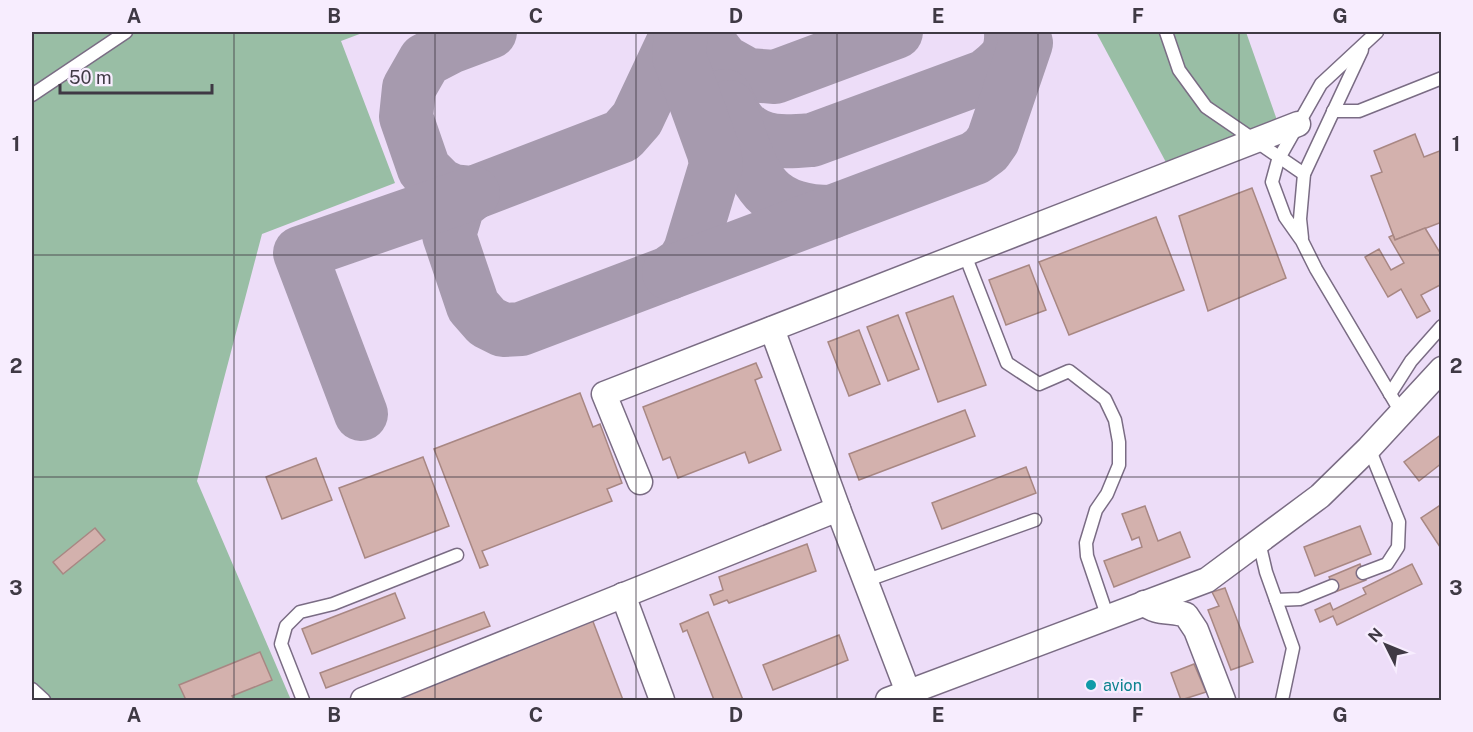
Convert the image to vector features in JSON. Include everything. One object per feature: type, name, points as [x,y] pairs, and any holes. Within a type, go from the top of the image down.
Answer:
[{"type":"street","points":[[640,482],[604,394],[1298,124]]},
{"type":"street","points":[[772,329],[865,581],[902,698],[1207,580],[1320,496],[1370,448],[1396,404],[1442,369]]},
{"type":"street","points":[[363,700],[837,509]]},
{"type":"street","points":[[623,595],[662,700]]},
{"type":"street","points":[[1144,603],[1148,607],[1161,611],[1185,615],[1196,630],[1223,700]]},
{"type":"lane","points":[[32,95],[126,32]]},
{"type":"lane","points":[[1166,32],[1179,70],[1206,107],[1304,174]]},
{"type":"lane","points":[[1377,32],[1321,84],[1280,158],[1272,182],[1285,217],[1302,241],[1316,269],[1396,404]]},
{"type":"lane","points":[[1302,241],[1300,219],[1304,174],[1365,44]]},
{"type":"lane","points":[[1333,111],[1359,111],[1442,78]]},
{"type":"lane","points":[[965,255],[1006,363],[1039,384],[1069,371],[1105,399],[1115,420],[1119,442],[1119,465],[1107,494],[1096,510],[1086,543],[1108,618]]},
{"type":"lane","points":[[1396,404],[1411,361],[1442,326]]},
{"type":"lane","points":[[1363,573],[1387,564],[1398,547],[1399,522],[1370,448]]},
{"type":"lane","points":[[865,581],[1035,520]]},
{"type":"lane","points":[[1259,542],[1266,572],[1293,648],[1282,700]]},
{"type":"lane","points":[[303,700],[281,644],[286,626],[300,612],[333,604],[457,555]]},
{"type":"lane","points":[[1276,600],[1300,599],[1332,586]]},
{"type":"lane","points":[[32,689],[44,700]]},
{"type":"green space","points":[[32,32],[365,32],[341,41],[395,183],[262,234],[197,481],[291,700],[234,700],[232,696],[271,680],[260,652],[179,685],[186,700],[32,700]]},
{"type":"green space","points":[[1096,32],[1246,32],[1278,123],[1175,179]]},
{"type":"building","points":[[1415,134],[1424,157],[1442,150],[1442,222],[1395,240],[1371,176],[1382,172],[1374,151]]},
{"type":"building","points":[[1252,188],[1286,278],[1208,311],[1179,216]]},
{"type":"building","points":[[1156,217],[1184,290],[1069,335],[1039,262]]},
{"type":"building","points":[[1425,228],[1442,256],[1442,284],[1421,295],[1430,311],[1417,318],[1401,289],[1388,297],[1365,257],[1379,249],[1391,270],[1404,263],[1389,237],[1393,235],[1395,240]]},
{"type":"building","points":[[1029,265],[1046,310],[1006,325],[989,280]]},
{"type":"building","points":[[953,296],[986,385],[938,402],[906,313]]},
{"type":"building","points":[[898,315],[919,369],[888,381],[867,327]]},
{"type":"building","points":[[859,330],[880,384],[849,396],[828,342]]},
{"type":"building","points":[[756,363],[762,377],[755,380],[781,450],[749,463],[745,452],[678,478],[670,457],[663,460],[643,407]]},
{"type":"building","points":[[580,393],[593,427],[600,424],[622,483],[607,489],[612,501],[482,551],[488,565],[480,568],[434,449]]},
{"type":"building","points":[[965,410],[975,436],[859,480],[849,454]]},
{"type":"building","points":[[1442,434],[1442,463],[1419,481],[1404,462]]},
{"type":"building","points":[[423,457],[449,526],[365,558],[339,488]]},
{"type":"building","points":[[316,458],[332,500],[282,519],[266,477]]},
{"type":"building","points":[[1026,467],[1036,493],[942,529],[932,503]]},
{"type":"building","points":[[1442,504],[1442,550],[1421,518]]},
{"type":"building","points":[[1145,506],[1158,541],[1180,532],[1190,557],[1114,587],[1104,561],[1142,547],[1139,537],[1132,540],[1122,514]]},
{"type":"building","points":[[1360,526],[1371,554],[1315,576],[1304,547]]},
{"type":"building","points":[[95,528],[105,540],[63,574],[53,562]]},
{"type":"building","points":[[807,544],[816,571],[729,603],[727,600],[714,605],[710,595],[723,590],[719,577]]},
{"type":"building","points":[[1360,564],[1366,580],[1335,592],[1329,577]]},
{"type":"building","points":[[1412,564],[1422,584],[1337,625],[1333,616],[1320,622],[1315,610],[1330,603],[1333,610],[1366,594],[1363,588]]},
{"type":"building","points":[[1225,588],[1253,662],[1231,670],[1208,610],[1219,606],[1212,592]]},
{"type":"building","points":[[395,593],[405,618],[312,654],[302,629]]},
{"type":"building","points":[[484,612],[490,626],[326,688],[320,673]]},
{"type":"building","points":[[708,612],[743,700],[714,700],[687,630],[683,632],[680,624]]},
{"type":"building","points":[[592,619],[623,700],[377,700]]},
{"type":"building","points":[[839,635],[848,660],[773,690],[763,665]]},
{"type":"building","points":[[260,652],[272,680],[232,696],[234,700],[186,700],[179,685]]},
{"type":"building","points":[[1194,664],[1206,692],[1181,700],[1171,673]]},
{"type":"taxiway","points":[[490,32],[450,47],[425,60],[409,88],[406,117],[424,169],[440,185],[453,191],[473,193],[622,136],[637,119],[678,32]]},
{"type":"taxiway","points":[[473,193],[458,205],[449,235],[473,306],[487,322],[503,330],[521,329],[669,273],[683,263],[690,251],[716,165],[714,153],[679,56],[681,32]]},
{"type":"taxiway","points":[[703,32],[723,61],[748,75],[775,77],[896,32]]},
{"type":"taxiway","points":[[725,96],[739,122],[758,136],[775,141],[812,140],[986,76],[1006,58],[1010,47],[1011,32]]},
{"type":"taxiway","points":[[669,273],[975,158],[986,150],[993,140],[1026,43],[1023,32]]},
{"type":"taxiway","points":[[729,107],[751,167],[771,195],[786,204],[806,210],[831,212]]},
{"type":"taxiway","points":[[361,414],[300,253],[473,193]]},
{"type":"place","name":"avion","points":[[1091,685]]}]
